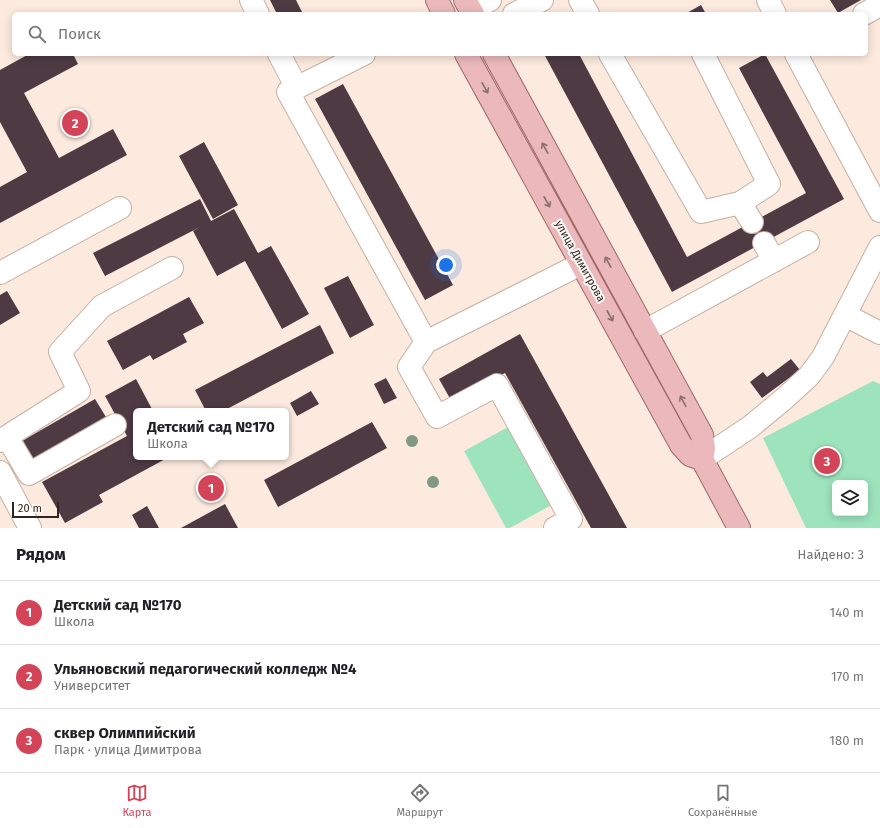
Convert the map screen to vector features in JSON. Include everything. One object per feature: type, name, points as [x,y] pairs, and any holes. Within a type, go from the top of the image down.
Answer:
[{"type":"main road","name":"улица Димитрова","points":[[467,56],[681,445],[690,455],[702,458]]},
{"type":"main road","points":[[495,56],[702,435],[704,448],[702,458],[739,528]]},
{"type":"street","points":[[251,0],[257,12]]},
{"type":"street","points":[[442,10],[469,6],[490,0]]},
{"type":"street","points":[[518,12],[542,0]]},
{"type":"street","points":[[580,0],[587,12]]},
{"type":"street","points":[[868,12],[880,5]]},
{"type":"street","points":[[281,56],[297,88]]},
{"type":"street","points":[[360,56],[288,92],[426,342]]},
{"type":"street","points":[[611,56],[701,212],[740,203],[769,184],[704,56]]},
{"type":"street","points":[[797,56],[880,211]]},
{"type":"street","points":[[740,203],[752,222]]},
{"type":"street","points":[[0,272],[120,208]]},
{"type":"street","points":[[645,331],[769,252],[808,242]]},
{"type":"street","points":[[702,458],[750,427],[809,376],[823,357],[880,247]]},
{"type":"street","points":[[555,528],[571,519],[497,385],[437,418],[409,367],[426,342],[581,264]]},
{"type":"street","points":[[115,425],[28,474],[3,439],[80,391],[60,352],[102,306],[172,268]]},
{"type":"street","points":[[845,315],[880,333]]},
{"type":"street","points":[[0,472],[30,528]]},
{"type":"green space","points":[[873,381],[880,384],[880,528],[806,528],[763,438]]},
{"type":"green space","points":[[512,425],[555,503],[510,528],[506,528],[464,451]]},
{"type":"building","points":[[270,0],[296,0],[302,12],[276,12]]},
{"type":"building","points":[[830,0],[861,0],[840,12],[837,12]]},
{"type":"building","points":[[701,5],[705,12],[689,12]]},
{"type":"building","points":[[25,56],[74,56],[78,64],[24,93],[59,158],[113,129],[127,155],[0,223],[0,187],[27,172],[0,122],[0,70]]},
{"type":"building","points":[[545,56],[580,56],[687,257],[806,193],[739,68],[761,56],[766,56],[844,199],[672,292]]},
{"type":"building","points":[[343,84],[453,285],[425,300],[315,99]]},
{"type":"building","points":[[204,142],[238,205],[213,219],[179,156]]},
{"type":"building","points":[[200,199],[211,221],[234,209],[258,253],[271,246],[309,314],[282,329],[245,261],[217,276],[193,231],[200,227],[105,276],[93,253]]},
{"type":"building","points":[[348,276],[374,325],[350,338],[324,288]]},
{"type":"building","points":[[7,291],[20,313],[0,325],[0,295]]},
{"type":"building","points":[[189,297],[204,323],[183,334],[187,342],[153,360],[150,355],[123,370],[107,341]]},
{"type":"building","points":[[320,325],[334,353],[229,408],[204,408],[195,390]]},
{"type":"building","points":[[520,334],[627,528],[591,528],[505,373],[452,402],[439,379]]},
{"type":"building","points":[[791,359],[800,370],[762,398],[750,382],[763,372],[767,377]]},
{"type":"building","points":[[386,378],[397,398],[384,404],[374,384]]},
{"type":"building","points":[[136,379],[151,408],[133,408],[133,460],[163,460],[99,495],[103,502],[65,523],[42,482],[127,436],[105,396]]},
{"type":"building","points":[[311,391],[319,404],[297,416],[290,403]]},
{"type":"building","points":[[95,399],[109,422],[35,465],[22,441]]},
{"type":"building","points":[[372,422],[387,448],[278,507],[264,480]]},
{"type":"building","points":[[225,504],[238,528],[181,528]]},
{"type":"building","points":[[147,506],[159,528],[139,528],[132,515]]},
{"type":"place","name":"Ульяновский педагогический колледж №4","points":[[75,123]]},
{"type":"place","name":"сквер Олимпийский","points":[[827,461]]},
{"type":"place","name":"Детский сад №170","points":[[211,488]]}]
